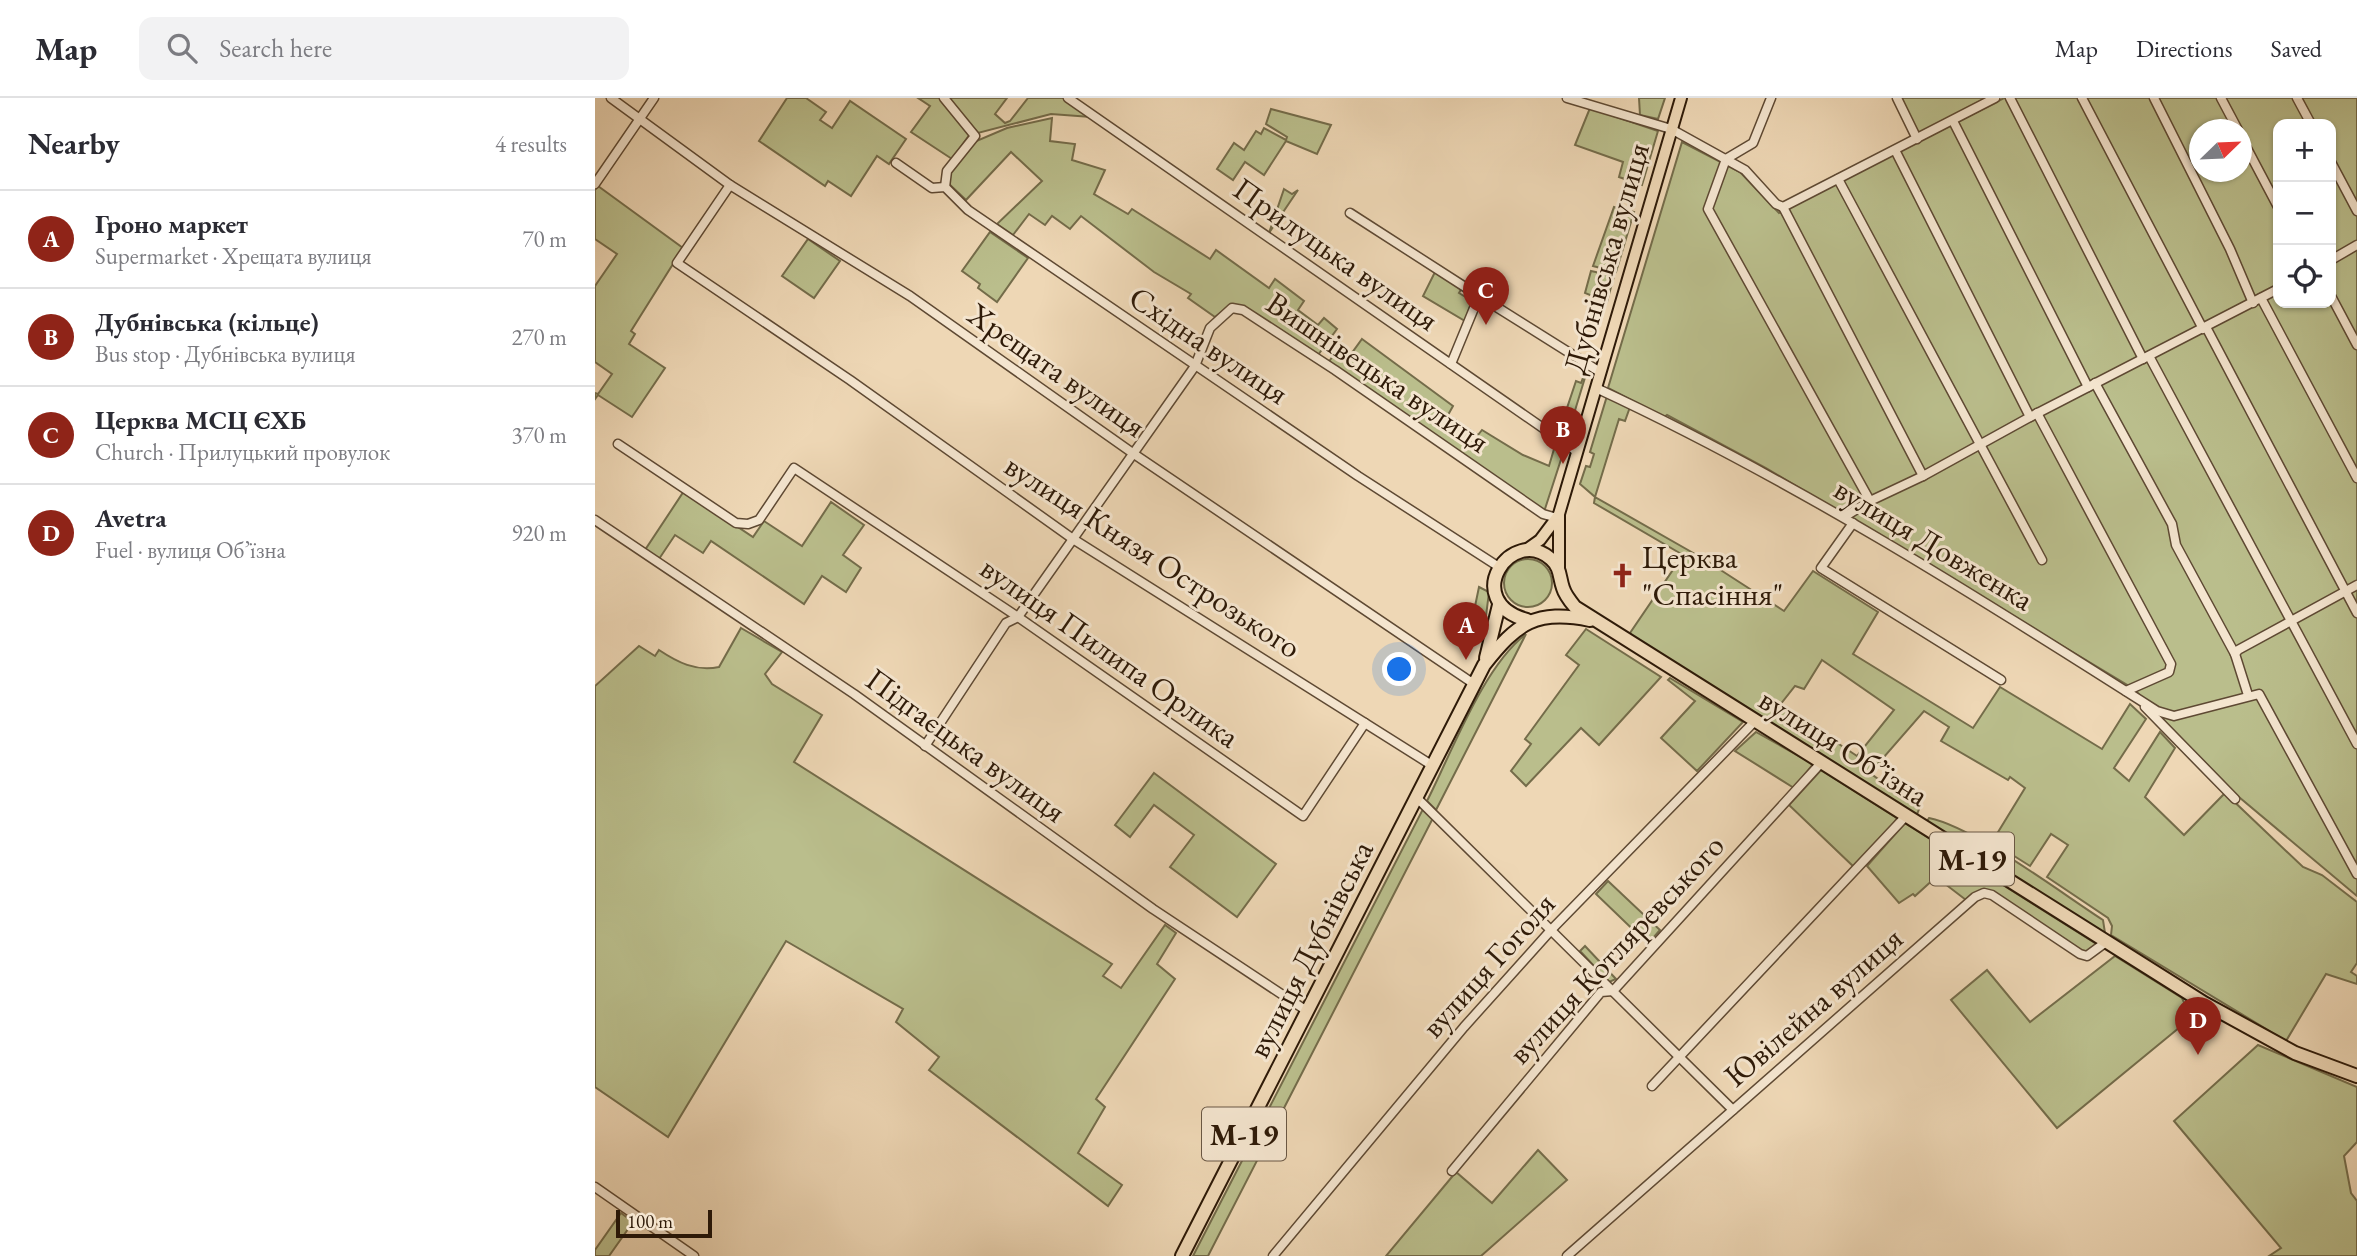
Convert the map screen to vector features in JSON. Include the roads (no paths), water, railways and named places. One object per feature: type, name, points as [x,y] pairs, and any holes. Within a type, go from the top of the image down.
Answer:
[{"type":"highway","points":[[1499,567],[1511,555],[1526,550],[1550,557],[1559,569],[1563,591],[1557,606],[1545,616]]},
{"type":"highway","name":"М-19","points":[[1484,665],[1499,605],[1494,591],[1494,578],[1499,567]]},
{"type":"highway","name":"М-19","points":[[1563,591],[1574,607],[1597,621]]},
{"type":"highway","points":[[1499,605],[1511,616],[1527,620]]},
{"type":"highway","name":"М-19","points":[[1484,665],[1502,641],[1527,620],[1567,615],[1597,621]]},
{"type":"highway","name":"вулиця Об’їзна","points":[[1597,621],[1820,764],[2262,1036],[2295,1053],[2357,1076]]},
{"type":"highway","name":"вулиця Дубнівська","points":[[1182,1256],[1484,665]]},
{"type":"main road","name":"Дубнівська вулиця","points":[[1558,516],[1681,98]]},
{"type":"main road","points":[[1526,550],[1540,540],[1558,516]]},
{"type":"main road","points":[[1558,516],[1559,569]]},
{"type":"street","name":"Хрещата вулиця","points":[[611,98],[730,185],[910,296],[1134,454],[1474,684]]},
{"type":"street","points":[[595,184],[654,98]]},
{"type":"street","points":[[944,98],[975,136],[947,171],[945,187]]},
{"type":"street","name":"Прилуцька вулиця","points":[[1068,98],[1576,451]]},
{"type":"street","points":[[1567,98],[1671,129],[1745,170],[1776,204],[1783,207],[1923,476]]},
{"type":"street","points":[[1771,98],[1753,143],[1726,159],[1707,209],[1870,501]]},
{"type":"street","points":[[1897,98],[1917,139]]},
{"type":"street","points":[[1783,207],[1995,98]]},
{"type":"street","points":[[2010,98],[2146,358],[2357,744]]},
{"type":"street","points":[[2082,98],[2357,613]]},
{"type":"street","points":[[2154,98],[2257,301],[2357,478]]},
{"type":"street","points":[[2221,98],[2232,119]]},
{"type":"street","points":[[2297,98],[2308,119]]},
{"type":"street","points":[[1953,121],[2092,385],[2172,524],[2176,545],[2235,654],[2248,695],[2259,694],[2267,705],[2357,874]]},
{"type":"street","points":[[1895,150],[2034,415],[2171,664],[2169,672],[2126,691]]},
{"type":"street","points":[[2252,156],[2273,197]]},
{"type":"street","name":"Східна вулиця","points":[[896,163],[932,188],[945,187],[968,210],[1195,366],[1499,567]]},
{"type":"street","points":[[2336,171],[2357,211]]},
{"type":"street","points":[[1838,179],[2042,560]]},
{"type":"street","name":"вулиця Князя Острозького","points":[[730,185],[677,263],[850,380],[1073,539],[1433,766]]},
{"type":"street","points":[[1350,213],[1600,373]]},
{"type":"street","points":[[2336,257],[2357,245]]},
{"type":"street","points":[[1844,517],[2273,292]]},
{"type":"street","points":[[1451,364],[1479,296]]},
{"type":"street","points":[[2336,305],[2357,345]]},
{"type":"street","name":"Вишнівецька вулиця","points":[[1195,366],[1210,328],[1227,310],[1237,308],[1335,370],[1543,514],[1558,516]]},
{"type":"street","points":[[925,746],[1006,624],[1018,617],[1195,366]]},
{"type":"street","name":"вулиця Довженка","points":[[1596,388],[1680,427],[1844,517],[2157,711],[2174,716],[2248,695]]},
{"type":"street","name":"вулиця Пилипа Орлика","points":[[618,444],[736,523],[748,524],[759,520],[794,468],[1018,617],[1303,816],[1365,723]]},
{"type":"street","name":"Підгаєцька вулиця","points":[[595,520],[925,746],[1153,909],[1307,1012]]},
{"type":"street","points":[[1853,523],[1821,568],[2001,680]]},
{"type":"street","points":[[2235,654],[2357,585]]},
{"type":"street","points":[[2139,699],[2235,799]]},
{"type":"street","name":"вулиця Гоголя","points":[[1273,1256],[1455,1037],[1552,929],[1755,721]]},
{"type":"street","name":"вулиця Котляревського","points":[[1452,1171],[1601,992],[1613,991],[1820,764]]},
{"type":"street","points":[[1417,798],[1733,1110]]},
{"type":"street","points":[[1652,1086],[1905,817]]},
{"type":"street","name":"Ювілейна вулиця","points":[[1567,1256],[1975,897],[1984,893],[1992,895],[2080,954],[2093,954],[2106,942]]},
{"type":"street","points":[[595,1187],[694,1256]]},
{"type":"place","name":"Церква МСЦ ЄХБ","points":[[1486,325]]},
{"type":"place","name":"Дубнівська (кільце)","points":[[1563,464]]},
{"type":"place","name":"Церква \"Спасіння\"","points":[[1622,575]]},
{"type":"place","name":"Гроно маркет","points":[[1466,660]]},
{"type":"place","name":"Avetra","points":[[2198,1055]]}]
